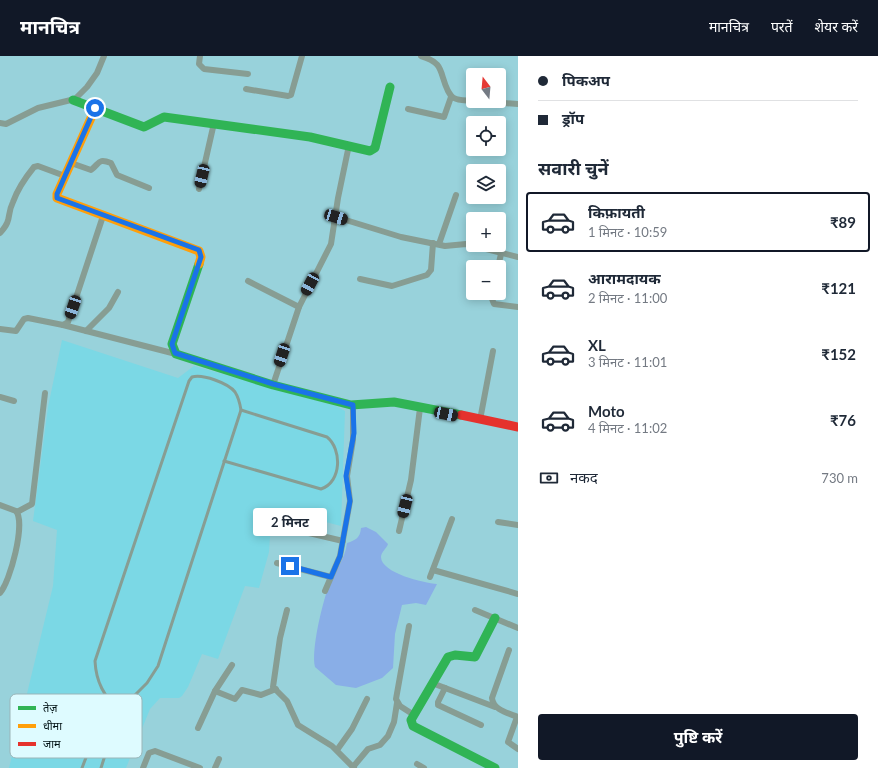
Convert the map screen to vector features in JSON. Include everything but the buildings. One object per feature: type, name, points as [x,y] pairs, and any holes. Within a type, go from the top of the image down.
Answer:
[{"type":"street","points":[[0,123],[6,124],[38,108],[73,100],[87,87],[97,72],[104,56]]},
{"type":"street","points":[[200,56],[199,64],[204,69],[248,74]]},
{"type":"street","points":[[246,89],[288,96],[291,95],[302,56]]},
{"type":"street","points":[[421,56],[432,59],[440,66],[445,85],[451,97],[466,100]]},
{"type":"street","points":[[73,100],[144,127],[162,116],[310,137],[370,151],[375,148],[390,87]]},
{"type":"street","points":[[408,110],[444,117],[451,97]]},
{"type":"street","points":[[506,103],[518,104]]},
{"type":"street","points":[[95,108],[57,194],[58,199],[196,249],[200,253],[201,257],[172,344],[176,354]]},
{"type":"street","points":[[199,189],[214,123]]},
{"type":"street","points":[[273,384],[299,307],[331,244],[349,145]]},
{"type":"street","points":[[71,163],[91,170],[100,161],[104,160],[111,163],[117,175],[149,188]]},
{"type":"street","points":[[0,233],[9,222],[11,206],[20,184],[28,177],[34,167],[38,166],[65,176]]},
{"type":"street","points":[[360,279],[392,286],[426,275],[431,270],[436,244],[456,195]]},
{"type":"street","points":[[63,325],[68,322],[104,216]]},
{"type":"street","points":[[336,217],[401,237],[436,244],[466,244],[501,254],[518,257]]},
{"type":"street","points":[[500,260],[501,254]]},
{"type":"street","points":[[248,281],[299,307]]},
{"type":"street","points":[[86,331],[109,308],[118,292]]},
{"type":"street","points":[[492,300],[494,304],[518,307]]},
{"type":"street","points":[[0,329],[16,331],[24,319],[28,318],[63,325],[176,354],[273,384],[353,405],[388,402],[518,427]]},
{"type":"street","points":[[480,420],[493,351]]},
{"type":"street","points":[[17,512],[32,504],[44,393]]},
{"type":"street","points":[[0,397],[14,401]]},
{"type":"street","points":[[325,591],[340,556],[350,501],[346,476],[354,433],[353,405]]},
{"type":"street","points":[[398,531],[411,480],[420,408]]},
{"type":"street","points":[[0,505],[17,512]]},
{"type":"street","points":[[0,593],[9,579],[19,520],[17,512]]},
{"type":"street","points":[[430,577],[452,519]]},
{"type":"street","points":[[498,522],[518,524]]},
{"type":"street","points":[[275,525],[342,541]]},
{"type":"street","points":[[277,563],[331,577]]},
{"type":"street","points":[[432,570],[518,594]]},
{"type":"street","points":[[287,610],[280,638],[272,684],[287,701],[298,726],[337,750],[354,768],[368,749],[380,745],[388,736],[394,722],[397,703],[396,692],[403,664],[409,626]]},
{"type":"street","points":[[475,610],[518,628]]},
{"type":"street","points":[[495,618],[475,657],[471,658],[454,654],[450,655],[411,720],[413,726],[495,768]]},
{"type":"street","points":[[495,707],[492,698],[509,650]]},
{"type":"street","points":[[198,728],[215,691],[232,665]]},
{"type":"street","points":[[432,683],[518,717],[508,742],[518,749]]},
{"type":"street","points":[[445,688],[438,702],[438,706],[481,725]]},
{"type":"street","points":[[215,691],[234,699],[242,690],[261,695],[276,689]]},
{"type":"street","points":[[337,750],[352,729],[367,699]]},
{"type":"street","points":[[397,703],[414,715]]},
{"type":"street","points":[[143,768],[149,753],[155,751],[200,768]]},
{"type":"street","points":[[215,768],[219,759]]},
{"type":"street","points":[[417,764],[424,768]]},
{"type":"lane","points":[[104,694],[99,687],[95,672],[95,661],[189,381],[196,376],[227,385],[235,392],[239,399],[241,410],[158,666],[147,684],[137,694]]},
{"type":"lane","points":[[224,461],[321,489],[328,487],[334,481],[337,457],[332,442],[327,437],[241,410]]},
{"type":"lane","points":[[82,768],[86,758]]},
{"type":"lane","points":[[101,768],[104,758]]},
{"type":"shaded area","points":[[62,340],[178,378],[194,366],[336,406],[345,411],[341,526],[272,508],[269,552],[259,588],[245,586],[218,659],[202,654],[188,687],[182,696],[179,698],[160,698],[150,709],[142,729],[142,694],[27,694],[53,586],[57,530],[33,521],[48,407]]},
{"type":"shaded area","points":[[366,527],[376,532],[388,544],[381,557],[383,563],[388,568],[404,576],[423,582],[437,584],[426,605],[416,603],[402,605],[395,634],[393,668],[382,678],[356,688],[336,685],[315,667],[314,650],[320,616],[330,582],[342,560],[347,543],[357,538],[360,534],[361,528]]},
{"type":"shaded area","points":[[11,758],[130,758],[126,768],[9,768]]},
{"type":"traffic: fast","points":[[73,100],[144,127],[164,117],[310,137],[370,151],[375,148],[390,87]]},
{"type":"traffic: fast","points":[[199,264],[172,344],[176,354],[273,385],[351,405],[394,402],[461,415]]},
{"type":"traffic: fast","points":[[495,618],[475,657],[455,655],[448,657],[411,720],[413,726],[495,768]]},
{"type":"traffic: slow","points":[[95,109],[57,194],[57,198],[199,251],[201,257],[199,264]]},
{"type":"traffic: jam","points":[[461,415],[518,427]]},
{"type":"route","points":[[95,108],[57,194],[57,198],[199,250],[201,257],[172,344],[175,353],[226,371],[353,405],[354,433],[346,476],[350,501],[340,556],[337,564],[331,577],[290,566]]}]
